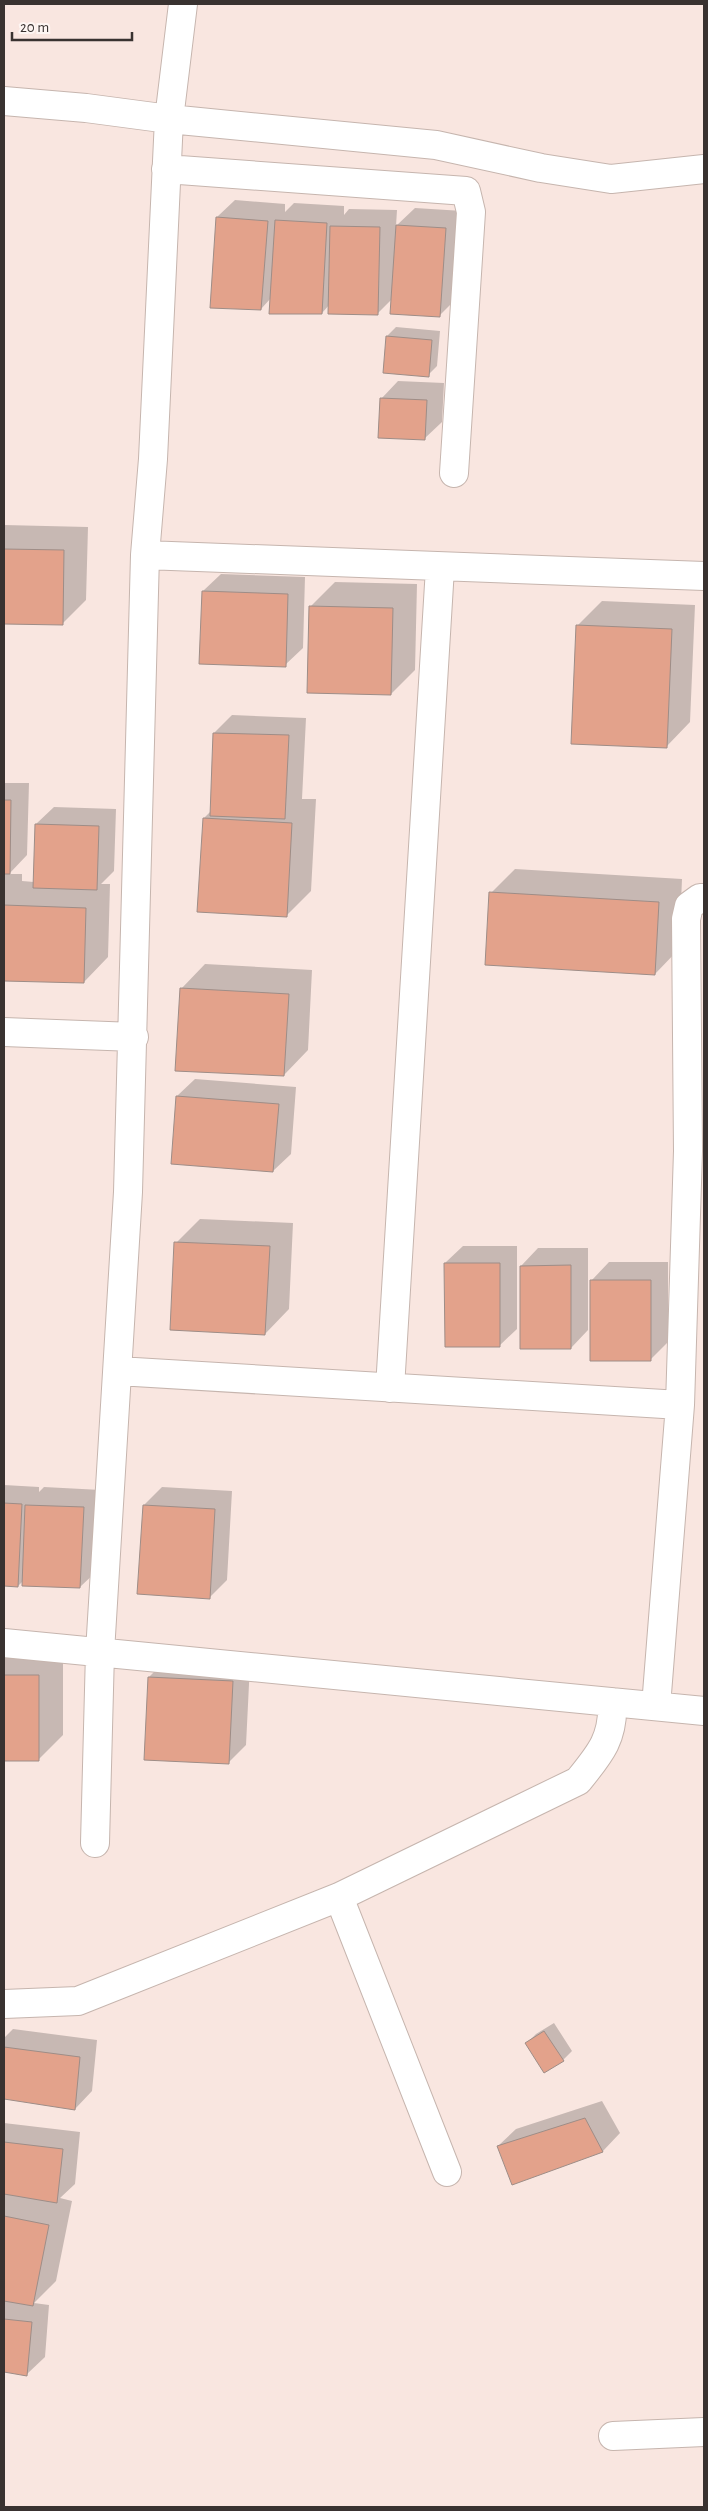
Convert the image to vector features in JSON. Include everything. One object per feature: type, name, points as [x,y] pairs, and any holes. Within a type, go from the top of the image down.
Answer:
[{"type":"street","points":[[95,1843],[100,1652],[118,1371],[134,1037],[145,555],[153,459],[169,119],[182,4]]},
{"type":"street","points":[[4,101],[436,145],[541,168],[611,179],[704,169]]},
{"type":"street","points":[[166,169],[466,191],[471,212],[454,473]]},
{"type":"street","points":[[145,555],[440,568],[704,576]]},
{"type":"street","points":[[390,1388],[440,568]]},
{"type":"street","points":[[656,1706],[680,1405],[688,1151],[686,919],[689,906],[700,898],[704,898]]},
{"type":"street","points":[[4,1032],[134,1037]]},
{"type":"street","points":[[118,1371],[680,1405]]},
{"type":"street","points":[[4,1643],[704,1711]]},
{"type":"street","points":[[4,2004],[78,2001],[339,1897],[578,1781],[602,1752],[613,1721],[612,1702]]},
{"type":"street","points":[[339,1897],[447,2172]]},
{"type":"street","points":[[614,2436],[704,2432]]},
{"type":"building","points":[[216,217],[268,221],[261,310],[210,308]]},
{"type":"building","points":[[275,220],[327,223],[322,314],[269,314]]},
{"type":"building","points":[[396,225],[446,228],[440,317],[390,314]]},
{"type":"building","points":[[330,226],[380,227],[378,315],[328,314]]},
{"type":"building","points":[[386,336],[432,340],[429,377],[383,373]]},
{"type":"building","points":[[380,398],[427,400],[425,440],[378,438]]},
{"type":"building","points":[[4,549],[64,550],[63,625],[4,624]]},
{"type":"building","points":[[202,591],[288,594],[286,667],[199,664]]},
{"type":"building","points":[[309,606],[393,608],[391,695],[307,693]]},
{"type":"building","points":[[576,625],[672,629],[667,748],[571,744]]},
{"type":"building","points":[[213,733],[289,735],[285,819],[210,816]]},
{"type":"building","points":[[4,800],[11,800],[10,874],[4,874]]},
{"type":"building","points":[[203,818],[292,823],[287,917],[197,912]]},
{"type":"building","points":[[35,824],[99,826],[97,890],[33,888]]},
{"type":"building","points":[[489,892],[659,902],[655,975],[485,965]]},
{"type":"building","points":[[4,905],[86,908],[84,983],[4,981]]},
{"type":"building","points":[[180,988],[289,994],[284,1076],[175,1071]]},
{"type":"building","points":[[176,1096],[279,1104],[273,1172],[171,1164]]},
{"type":"building","points":[[174,1242],[270,1246],[265,1335],[170,1330]]},
{"type":"building","points":[[444,1263],[500,1263],[500,1347],[445,1347]]},
{"type":"building","points":[[571,1265],[571,1349],[520,1349],[520,1266]]},
{"type":"building","points":[[590,1280],[651,1280],[651,1361],[590,1361]]},
{"type":"building","points":[[4,1503],[22,1504],[18,1587],[4,1586]]},
{"type":"building","points":[[25,1505],[84,1507],[80,1588],[22,1586]]},
{"type":"building","points":[[143,1505],[215,1509],[210,1599],[137,1594]]},
{"type":"building","points":[[4,1675],[39,1675],[39,1761],[4,1761]]},
{"type":"building","points":[[148,1677],[233,1681],[229,1764],[144,1760]]},
{"type":"building","points":[[544,2031],[564,2061],[544,2073],[525,2043]]},
{"type":"building","points":[[4,2047],[80,2057],[75,2110],[4,2099]]},
{"type":"building","points":[[585,2118],[603,2152],[512,2185],[497,2146]]},
{"type":"building","points":[[4,2142],[63,2149],[57,2203],[4,2194]]},
{"type":"building","points":[[4,2216],[49,2225],[33,2306],[4,2301]]},
{"type":"building","points":[[4,2319],[32,2322],[27,2376],[4,2372]]}]
